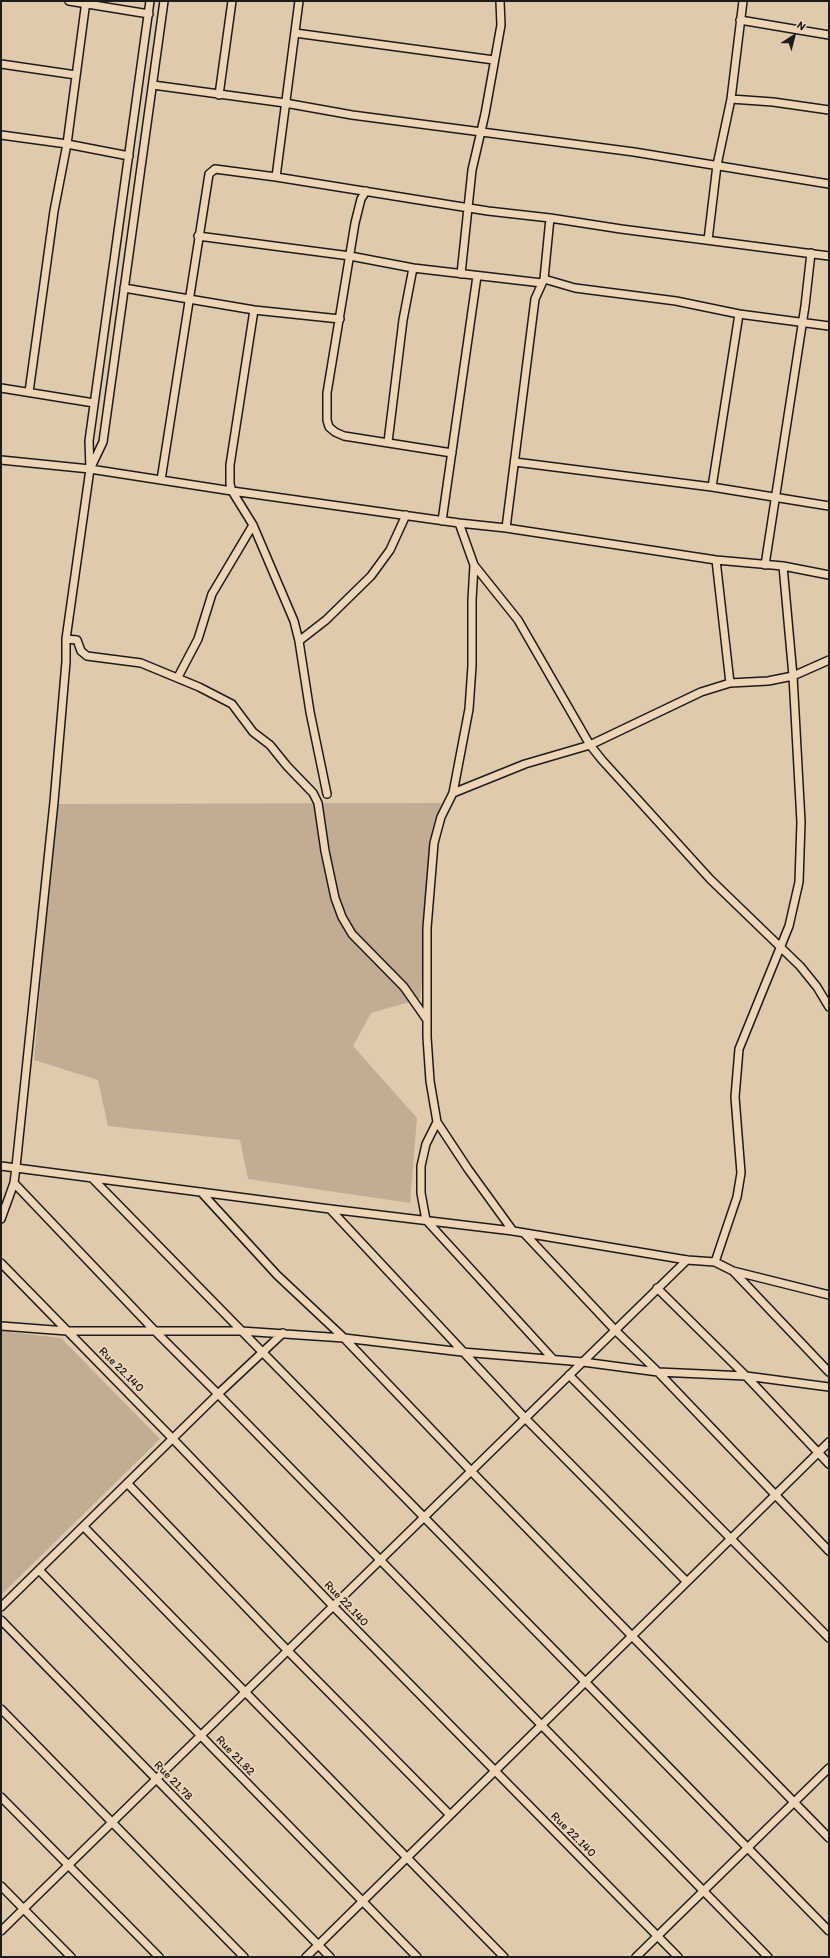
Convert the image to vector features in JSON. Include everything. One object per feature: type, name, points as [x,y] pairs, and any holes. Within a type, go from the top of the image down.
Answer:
[{"type":"street","points":[[69,1],[149,14]]},
{"type":"street","points":[[1,1219],[14,1183],[16,1167],[54,802],[66,662],[66,639],[90,469],[89,441],[94,403],[150,1]]},
{"type":"street","points":[[90,469],[103,442],[164,1]]},
{"type":"street","points":[[219,95],[232,1]]},
{"type":"street","points":[[276,177],[299,1]]},
{"type":"street","points":[[461,274],[472,170],[501,25],[500,1]]},
{"type":"street","points":[[708,240],[717,165],[731,99],[743,1]]},
{"type":"street","points":[[29,392],[54,211],[67,144],[86,3]]},
{"type":"street","points":[[740,20],[829,34]]},
{"type":"street","points":[[295,32],[494,60]]},
{"type":"street","points":[[1,64],[76,75]]},
{"type":"street","points":[[153,85],[285,103],[352,115],[634,152],[829,184]]},
{"type":"street","points":[[731,99],[773,102],[829,110]]},
{"type":"street","points":[[1,135],[67,144],[129,156]]},
{"type":"street","points":[[161,480],[198,236],[209,174],[215,169],[276,177],[468,208],[829,256]]},
{"type":"street","points":[[366,191],[359,208],[350,256],[327,400],[327,420],[329,427],[335,432],[344,436],[452,453]]},
{"type":"street","points":[[506,528],[536,299],[543,281],[550,218]]},
{"type":"street","points":[[198,236],[350,256],[412,268],[477,276],[543,281],[575,288],[690,303],[739,314],[829,326]]},
{"type":"street","points":[[765,565],[811,254]]},
{"type":"street","points":[[388,442],[412,268]]},
{"type":"street","points":[[442,521],[477,276]]},
{"type":"street","points":[[124,288],[254,310],[340,319]]},
{"type":"street","points":[[254,310],[230,465],[232,491],[253,525],[292,614],[299,641],[307,696],[327,794]]},
{"type":"street","points":[[712,487],[739,314]]},
{"type":"street","points":[[1,388],[94,403]]},
{"type":"street","points":[[1,460],[90,469],[459,524],[506,528],[716,560],[783,566],[829,575]]},
{"type":"street","points":[[514,462],[712,487],[829,506]]},
{"type":"street","points":[[299,641],[326,620],[371,576],[390,550],[406,515]]},
{"type":"street","points":[[459,524],[474,565],[518,620],[590,745],[657,822],[710,879],[800,966],[818,987],[829,1007]]},
{"type":"street","points":[[178,677],[198,639],[212,594],[253,525]]},
{"type":"street","points":[[716,560],[730,683]]},
{"type":"street","points":[[474,565],[472,600],[472,666],[469,709],[462,755],[453,793],[441,817],[434,843],[428,928],[427,1020],[430,1081],[437,1122],[468,1169],[513,1230]]},
{"type":"street","points":[[715,1262],[737,1197],[741,1173],[735,1097],[739,1049],[780,948],[794,908],[799,882],[801,822],[793,676],[783,566]]},
{"type":"street","points":[[66,639],[77,640],[84,654],[92,658],[141,663],[178,677],[232,704],[253,732],[270,745],[312,793],[318,803],[332,882],[342,917],[352,934],[404,987],[427,1020]]},
{"type":"street","points":[[453,793],[525,764],[590,745],[701,692],[730,683],[768,681],[793,676],[829,660]]},
{"type":"street","points":[[437,1122],[426,1144],[421,1166],[421,1194],[426,1220],[553,1359]]},
{"type":"street","points":[[1,1166],[330,1209],[513,1230],[687,1260],[715,1262],[733,1271],[829,1295]]},
{"type":"street","points":[[93,1179],[829,1931]]},
{"type":"street","points":[[14,1183],[154,1330],[768,1957]]},
{"type":"street","points":[[200,1192],[281,1279],[344,1338],[470,1471],[829,1838]]},
{"type":"street","points":[[330,1209],[525,1418],[686,1581]]},
{"type":"street","points":[[524,1233],[615,1330],[658,1372],[829,1551]]},
{"type":"street","points":[[1,1931],[687,1260]]},
{"type":"street","name":"Rue 22.140","points":[[1,1263],[333,1606],[678,1957]]},
{"type":"street","points":[[733,1271],[829,1372]]},
{"type":"street","points":[[657,1288],[746,1376],[829,1464]]},
{"type":"street","points":[[1,1326],[67,1331],[241,1331],[344,1338],[462,1352],[583,1362],[658,1372],[746,1376],[829,1387]]},
{"type":"street","points":[[1,1606],[84,1527],[218,1394],[283,1334]]},
{"type":"street","points":[[569,1375],[751,1561],[829,1638]]},
{"type":"street","points":[[306,1957],[450,1815],[496,1772],[686,1581],[829,1442]]},
{"type":"street","points":[[128,1484],[288,1651],[450,1815]]},
{"type":"street","points":[[84,1527],[504,1957]]},
{"type":"street","name":"Rue 21.82","points":[[39,1570],[417,1957]]},
{"type":"street","name":"Rue 21.78","points":[[1,1620],[330,1957]]},
{"type":"street","points":[[1,1709],[113,1821],[244,1957]]},
{"type":"street","points":[[636,1957],[829,1768]]},
{"type":"street","points":[[1,1796],[159,1957]]},
{"type":"street","points":[[1,1886],[71,1957]]},
{"type":"shaded area","points":[[441,803],[420,999],[371,1013],[353,1046],[417,1118],[410,1203],[248,1179],[240,1140],[108,1126],[98,1080],[34,1060],[56,804]]},
{"type":"shaded area","points":[[1,1331],[61,1338],[160,1439],[1,1595]]}]
